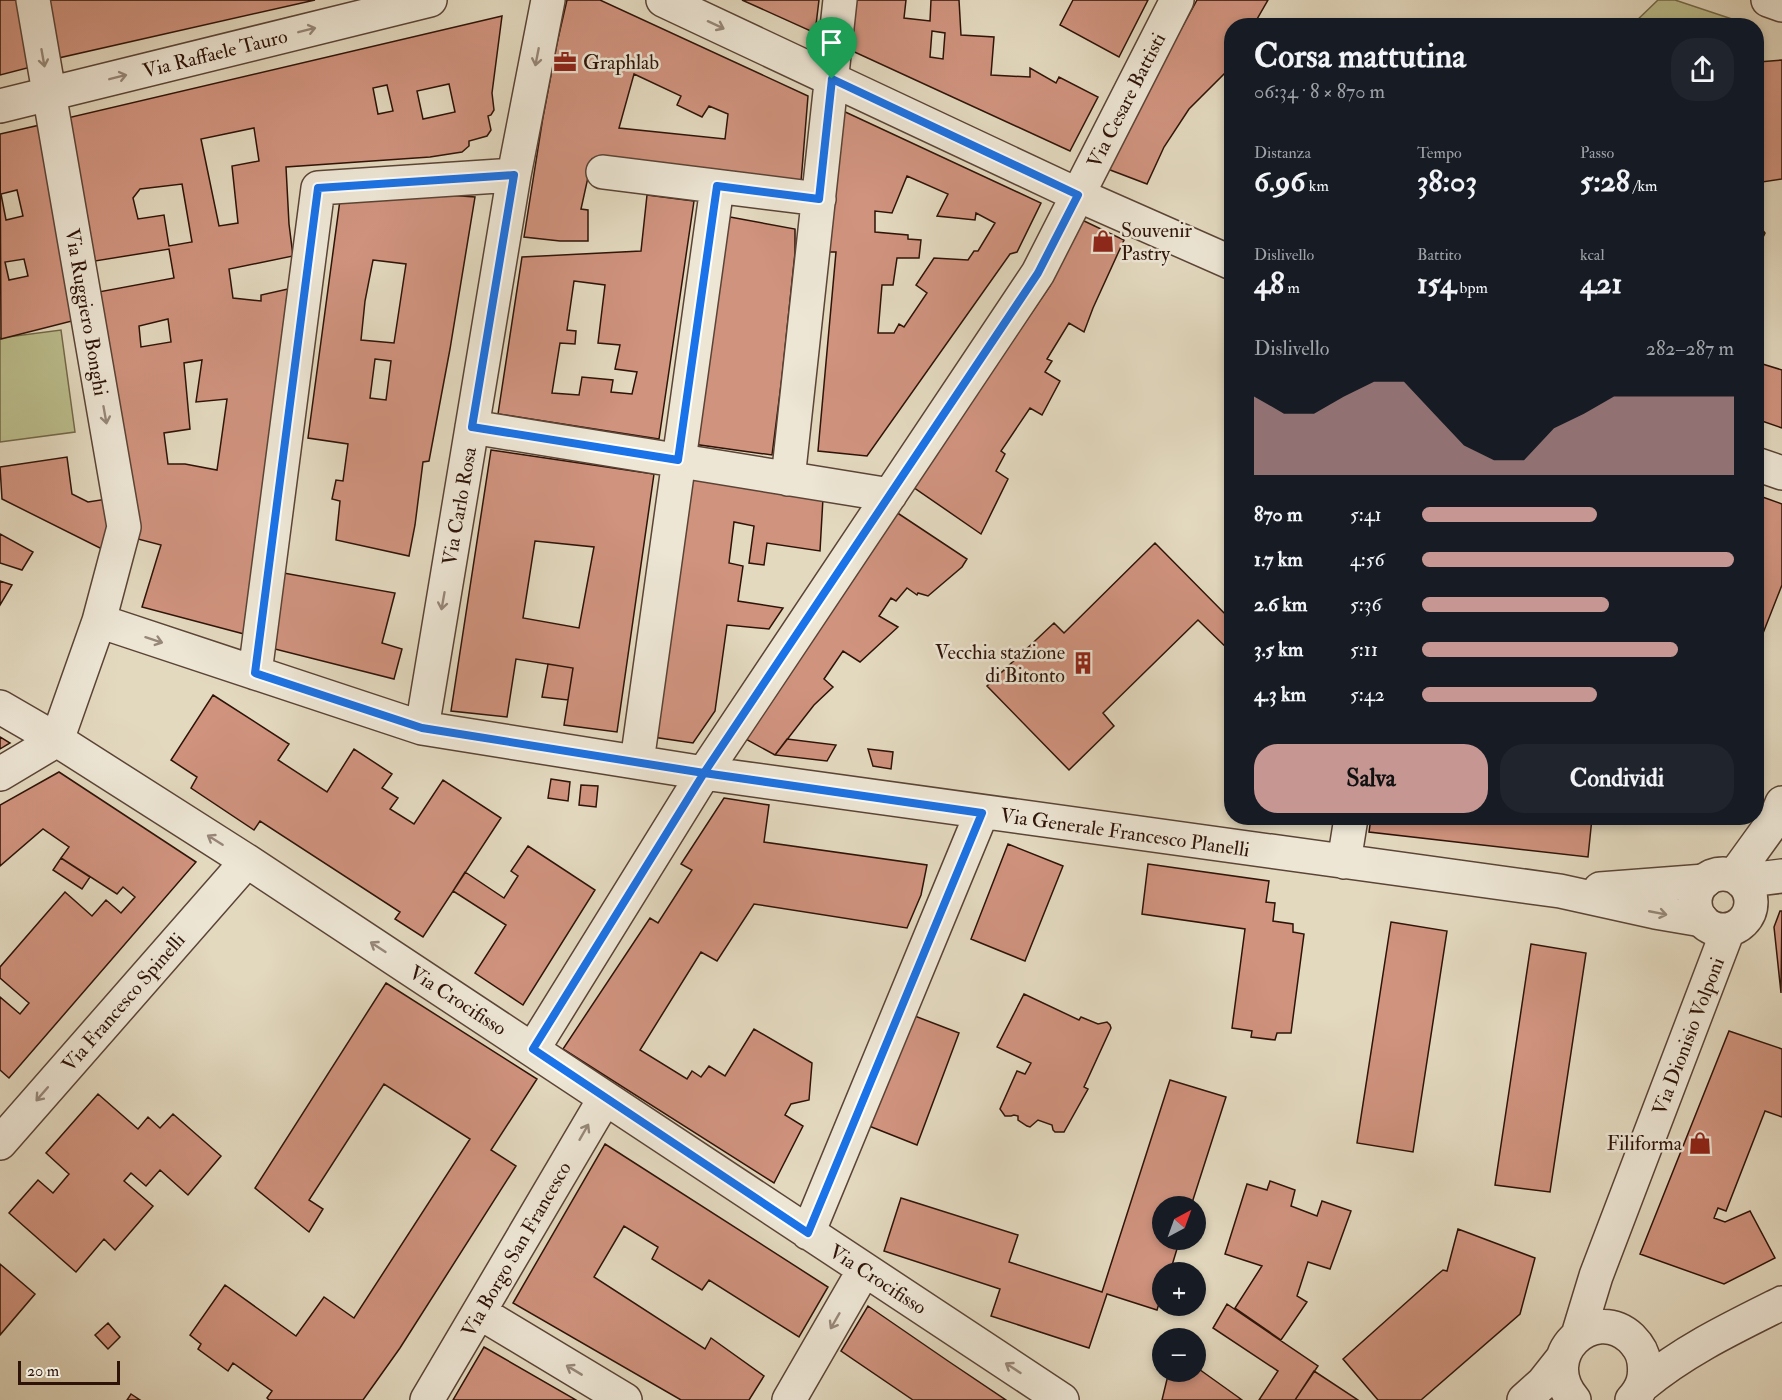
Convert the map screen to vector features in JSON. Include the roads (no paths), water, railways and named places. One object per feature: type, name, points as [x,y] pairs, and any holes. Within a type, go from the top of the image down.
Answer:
[{"type":"street","name":"Via Ruggiero Bonghi","points":[[33,0],[124,527],[99,621],[57,740]]},
{"type":"street","name":"Via Raffaele Tauro","points":[[0,106],[430,0]]},
{"type":"street","name":"Via Carlo Rosa","points":[[422,728],[514,175],[548,0]]},
{"type":"street","points":[[663,0],[1078,195],[1224,259]]},
{"type":"street","points":[[788,478],[840,0]]},
{"type":"street","name":"Via Cesare Battisti","points":[[533,1049],[704,773],[1038,273],[1177,0]]},
{"type":"street","points":[[1768,0],[1782,5]]},
{"type":"street","points":[[603,172],[819,199]]},
{"type":"street","points":[[255,673],[318,188],[514,175]]},
{"type":"street","points":[[637,762],[717,186]]},
{"type":"street","points":[[472,427],[890,495]]},
{"type":"street","points":[[1764,467],[1782,473]]},
{"type":"street","name":"Via Generale Francesco Planelli","points":[[99,621],[422,728],[704,773],[982,813],[1560,891],[1715,925]]},
{"type":"street","name":"Via Crocifisso","points":[[0,707],[57,740],[247,861],[1062,1400]]},
{"type":"street","points":[[0,774],[57,740]]},
{"type":"street","points":[[1727,879],[1751,895],[1750,913],[1737,927],[1715,925],[1697,913],[1696,896],[1699,887],[1727,879],[1776,818],[1782,803]]},
{"type":"street","points":[[808,1233],[982,813]]},
{"type":"street","points":[[1344,862],[1350,825]]},
{"type":"street","name":"Via Francesco Spinelli","points":[[0,1143],[247,861]]},
{"type":"street","name":"Via Generale Francesco Planelli","points":[[1560,891],[1782,876]]},
{"type":"street","name":"Via Dionisio Volponi","points":[[1570,1347],[1715,925]]},
{"type":"street","name":"Via Borgo San Francesco","points":[[427,1400],[605,1098]]},
{"type":"street","points":[[789,1400],[864,1270]]},
{"type":"street","points":[[1596,1276],[1603,1303],[1612,1319],[1632,1340],[1643,1356],[1646,1370],[1638,1392]]},
{"type":"street","points":[[1638,1392],[1677,1358],[1782,1303]]},
{"type":"street","points":[[479,1312],[624,1400]]},
{"type":"street","points":[[1524,1400],[1543,1383],[1570,1347],[1599,1327],[1614,1328],[1632,1340],[1664,1343],[1726,1331]]},
{"type":"street","points":[[1570,1347],[1561,1377],[1566,1391],[1574,1400]]},
{"type":"place","name":"Graphlab","points":[[565,62]]},
{"type":"place","name":"Souvenir Pastry","points":[[1103,241]]},
{"type":"place","name":"Vecchia stazione di Bitonto","points":[[1083,663]]},
{"type":"place","name":"Filiforma","points":[[1700,1143]]}]
